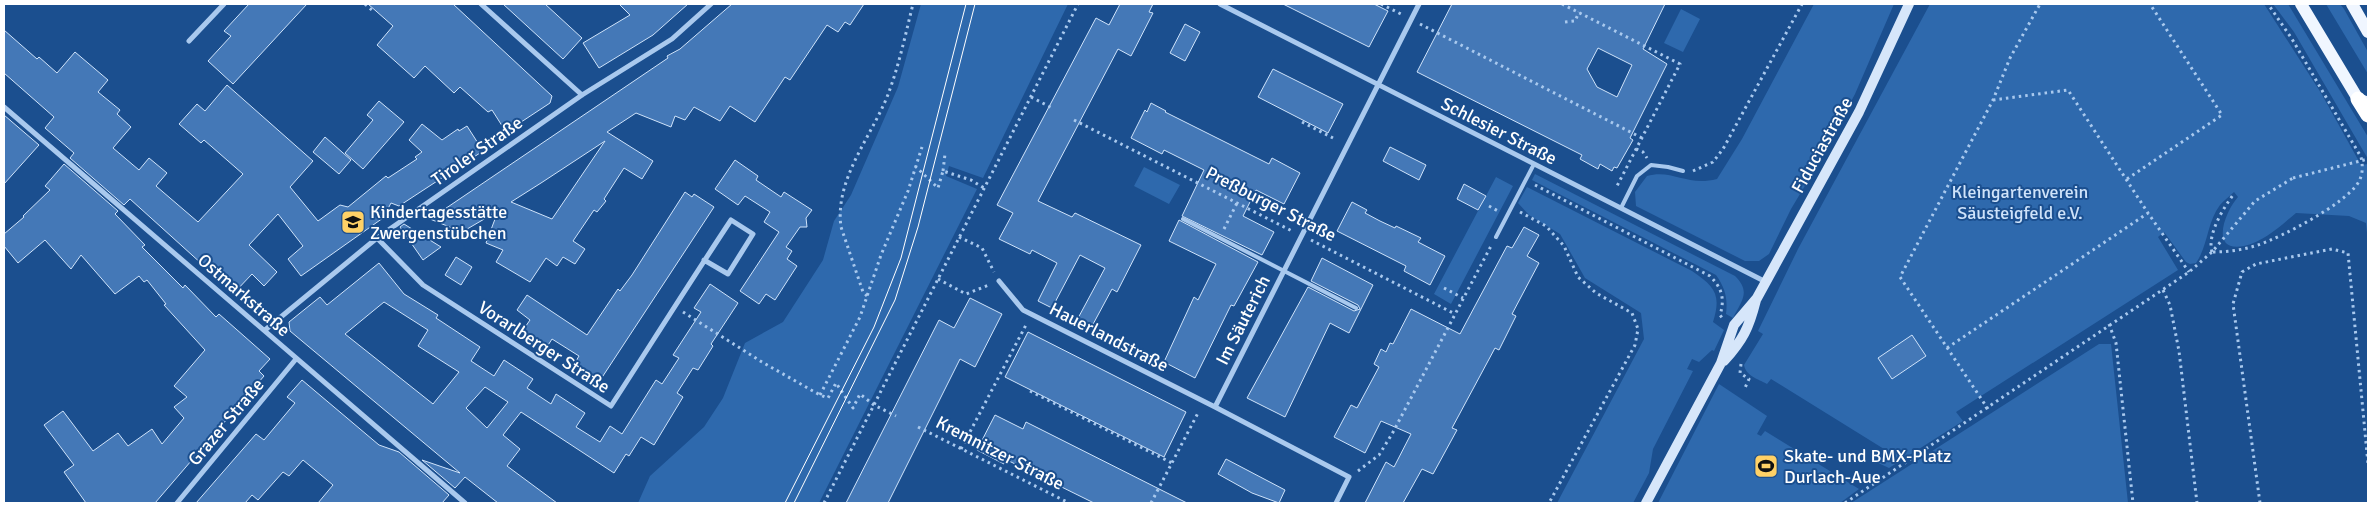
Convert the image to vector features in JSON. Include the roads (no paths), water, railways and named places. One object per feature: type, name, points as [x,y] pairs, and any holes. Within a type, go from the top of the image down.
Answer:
[{"type":"highway","points":[[2363,101],[2368,116]]},
{"type":"main road","name":"Fiduciastraße","points":[[1646,503],[1721,363],[1734,326],[1757,298],[1859,112],[1909,4]]},
{"type":"main road","points":[[2301,4],[2363,101]]},
{"type":"main road","points":[[2352,4],[2368,32]]},
{"type":"main road","name":"Fiduciastraße","points":[[1721,363],[1742,342],[1747,332],[1757,298]]},
{"type":"street","points":[[189,41],[224,4]]},
{"type":"street","points":[[481,4],[582,95]]},
{"type":"street","name":"Tiroler Straße","points":[[265,330],[378,238],[582,95],[672,39],[712,4]]},
{"type":"street","name":"Schlesier Straße","points":[[1220,4],[1766,282]]},
{"type":"street","name":"Im Säuterich","points":[[1215,407],[1419,4]]},
{"type":"street","name":"Ostmarkstraße","points":[[4,107],[465,503]]},
{"type":"street","name":"Vorarlberger Straße","points":[[378,238],[423,285],[611,406],[676,307],[704,260],[731,220],[753,234],[728,274],[704,260]]},
{"type":"street","name":"Hauerlandstraße","points":[[999,281],[1023,310],[1215,407]]},
{"type":"street","name":"Grazer Straße","points":[[177,503],[296,359]]},
{"type":"street","points":[[1215,407],[1349,477],[1336,503]]},
{"type":"lane","points":[[1496,237],[1534,164]]},
{"type":"lane","points":[[1621,208],[1637,176],[1651,165],[1683,171]]},
{"type":"lane","points":[[1183,219],[1356,308]]},
{"type":"tram line","points":[[785,503],[874,327],[901,258],[966,4]]},
{"type":"tram line","points":[[794,503],[895,300],[918,227],[975,4]]},
{"type":"place","name":"Kindertagesstätte Zwergenstübchen","points":[[353,222]]},
{"type":"place","name":"Skate- und BMX-Platz Durlach-Aue","points":[[1766,466]]},
{"type":"park label","name":"Kleingartenverein Säusteigfeld e.V.","points":[[2020,202]]}]
